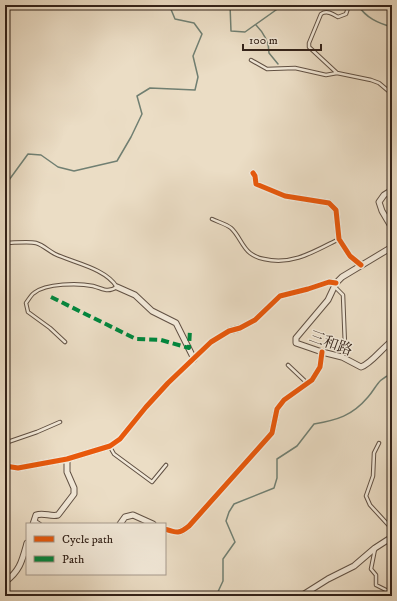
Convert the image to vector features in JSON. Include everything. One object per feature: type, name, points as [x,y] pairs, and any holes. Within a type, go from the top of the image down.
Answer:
[{"type":"street","points":[[253,173],[256,184],[262,187],[285,196],[329,203],[336,210],[339,239],[350,256],[361,265]]},
{"type":"street","points":[[392,190],[384,195],[379,202],[382,211],[392,228]]},
{"type":"street","name":"三和路","points":[[392,247],[342,277],[328,300],[296,338],[296,343],[342,357],[361,367],[366,365],[382,348],[392,341]]},
{"type":"street","points":[[5,466],[18,468],[67,459],[110,446],[120,439],[150,402],[211,342],[229,331],[256,320],[280,296],[329,282],[336,285]]},
{"type":"street","points":[[117,287],[135,295],[152,311],[176,323],[194,359]]},
{"type":"street","points":[[166,529],[176,533],[183,531],[189,526],[272,433],[277,409],[284,400],[312,380],[320,367],[322,352]]},
{"type":"street","points":[[34,522],[36,515],[44,513],[53,517],[58,516],[74,494],[74,488],[67,472],[67,459]]},
{"type":"street","points":[[121,523],[125,517],[133,515],[151,523]]},
{"type":"street","points":[[301,596],[328,579],[354,566],[375,548],[392,537]]},
{"type":"street","points":[[5,582],[15,574],[26,546]]},
{"type":"lane","points":[[86,5],[93,8],[99,8],[107,5]]},
{"type":"lane","points":[[337,73],[309,47],[309,43],[321,14],[324,12],[330,13],[338,17],[346,14],[349,5]]},
{"type":"lane","points":[[251,60],[267,69],[295,68],[326,76],[337,73],[371,80],[379,83],[392,94]]},
{"type":"lane","points":[[212,219],[231,228],[244,244],[248,252],[256,257],[274,262],[292,260],[305,256],[339,239]]},
{"type":"lane","points":[[5,243],[35,243],[53,253],[98,270],[117,287],[111,290],[103,290],[93,286],[50,286],[35,292],[26,302],[28,312],[50,328],[65,342]]},
{"type":"lane","points":[[336,285],[343,295],[345,346]]},
{"type":"lane","points":[[288,365],[308,383]]},
{"type":"lane","points":[[5,443],[60,422]]},
{"type":"lane","points":[[379,443],[374,453],[373,476],[366,496],[370,505],[392,529]]},
{"type":"lane","points":[[110,446],[114,454],[152,482],[166,465]]},
{"type":"lane","points":[[375,548],[371,569],[376,575],[376,585],[392,593]]},
{"type":"lane","points":[[311,590],[316,596]]},
{"type":"waterway","points":[[5,180],[9,180],[28,154],[41,155],[58,167],[74,171],[117,161],[142,114],[137,96],[150,88],[195,90],[198,77],[193,56],[202,34],[194,23],[175,19],[170,7],[172,5]]},
{"type":"waterway","points":[[230,5],[231,31],[245,32],[283,5]]},
{"type":"waterway","points":[[358,5],[361,10],[373,19],[392,27]]},
{"type":"waterway","points":[[256,25],[266,38],[269,53],[278,64]]},
{"type":"waterway","points":[[216,596],[223,581],[223,559],[235,542],[226,521],[234,504],[274,488],[277,478],[277,459],[297,446],[314,424],[337,419],[356,409],[383,378],[392,374]]},
{"type":"marked path","points":[[51,297],[136,339],[161,340],[189,348],[190,330]]},
{"type":"cycle path","points":[[253,173],[256,184],[285,196],[329,203],[336,210],[339,239],[350,256],[361,265]]},
{"type":"cycle path","points":[[5,466],[18,468],[67,459],[110,446],[120,439],[168,383],[211,342],[229,331],[240,328],[255,320],[280,296],[329,282],[336,283]]},
{"type":"cycle path","points":[[166,529],[178,532],[189,526],[272,433],[277,409],[284,400],[312,380],[320,367],[322,352]]}]
